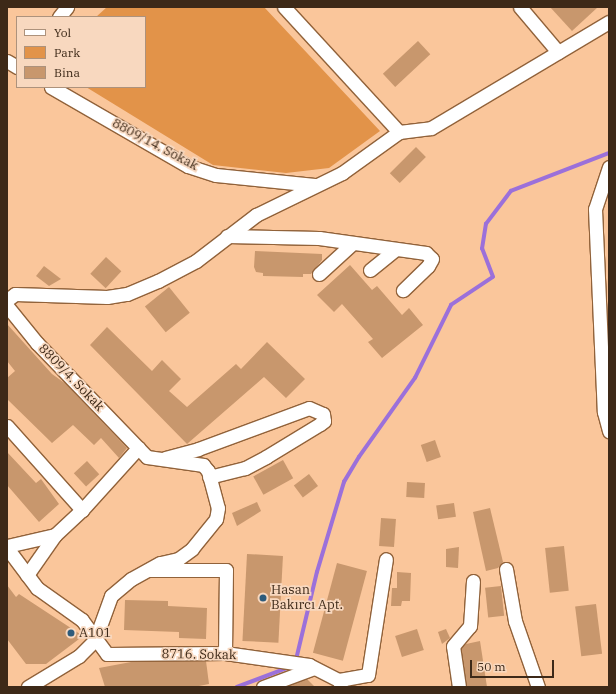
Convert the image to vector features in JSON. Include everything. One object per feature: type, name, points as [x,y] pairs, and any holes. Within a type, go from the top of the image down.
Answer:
[{"type":"street","points":[[60,16],[67,7]]},
{"type":"street","points":[[284,7],[399,132]]},
{"type":"street","points":[[520,7],[558,52]]},
{"type":"street","points":[[7,300],[15,294],[85,298],[127,294],[196,260],[256,215],[314,185],[342,173],[399,132],[432,128],[609,22]]},
{"type":"street","points":[[7,61],[16,66]]},
{"type":"street","name":"8809/14. Sokak","points":[[53,88],[188,166],[216,175],[314,185]]},
{"type":"street","points":[[609,167],[595,209],[604,412],[609,431]]},
{"type":"street","points":[[227,236],[319,238],[426,254],[432,259],[403,290]]},
{"type":"street","points":[[319,274],[353,243]]},
{"type":"street","points":[[370,270],[396,249]]},
{"type":"street","name":"8809/4. Sokak","points":[[7,306],[37,343],[138,448],[147,457],[158,460]]},
{"type":"street","points":[[158,460],[198,449],[310,408],[323,414],[324,418],[320,424],[266,457],[245,468],[209,477]]},
{"type":"street","points":[[7,426],[82,510]]},
{"type":"street","points":[[27,575],[55,535],[82,510],[138,448]]},
{"type":"street","points":[[28,687],[79,656],[95,640],[111,596],[146,570],[178,559],[192,549],[216,518],[218,508],[209,477],[203,465],[158,460]]},
{"type":"street","points":[[7,547],[55,535]]},
{"type":"street","name":"8716. Sokak","points":[[7,547],[37,588],[82,620],[95,640],[107,654],[225,653],[312,666],[340,683]]},
{"type":"street","points":[[340,683],[368,675],[386,559]]},
{"type":"street","points":[[506,569],[515,621],[538,687]]},
{"type":"street","points":[[146,570],[226,570],[225,653]]},
{"type":"street","points":[[459,687],[453,646],[470,626],[473,580]]},
{"type":"street","points":[[262,687],[312,666]]},
{"type":"green space","points":[[107,7],[264,7],[380,131],[329,168],[286,173],[213,165],[88,88],[146,88],[146,16],[97,16]]},
{"type":"building","points":[[550,7],[598,7],[572,31]]},
{"type":"building","points":[[418,41],[430,54],[395,87],[383,74]]},
{"type":"building","points":[[416,147],[426,157],[400,183],[390,173]]},
{"type":"building","points":[[255,251],[322,254],[322,260],[311,274],[303,274],[303,277],[263,276],[263,273],[256,272],[254,267]]},
{"type":"building","points":[[106,257],[121,271],[106,288],[90,274]]},
{"type":"building","points":[[350,265],[372,290],[377,286],[402,315],[409,308],[423,325],[382,358],[368,342],[373,339],[342,304],[334,312],[317,295]]},
{"type":"building","points":[[44,266],[61,279],[49,286],[36,276]]},
{"type":"building","points":[[169,287],[190,313],[166,332],[145,307]]},
{"type":"building","points":[[7,324],[52,374],[66,384],[127,448],[119,458],[101,438],[94,445],[73,425],[52,443],[7,399],[7,378],[15,371],[7,361]]},
{"type":"building","points":[[107,327],[152,371],[162,360],[181,379],[169,391],[187,407],[236,364],[241,369],[267,342],[305,379],[286,398],[264,377],[187,444],[90,345]]},
{"type":"building","points":[[435,440],[441,457],[427,462],[421,445]]},
{"type":"building","points":[[7,452],[36,483],[41,479],[59,504],[39,522],[7,485]]},
{"type":"building","points":[[283,460],[293,478],[263,495],[253,476]]},
{"type":"building","points":[[87,461],[99,474],[86,486],[74,473]]},
{"type":"building","points":[[309,474],[318,486],[303,497],[294,485]]},
{"type":"building","points":[[407,482],[425,483],[424,498],[406,497]]},
{"type":"building","points":[[257,502],[261,511],[237,526],[232,513]]},
{"type":"building","points":[[454,503],[456,517],[438,519],[436,506]]},
{"type":"building","points":[[490,508],[503,562],[498,568],[486,571],[473,512]]},
{"type":"building","points":[[381,518],[396,519],[394,547],[379,546]]},
{"type":"building","points":[[564,546],[569,591],[550,593],[545,548]]},
{"type":"building","points":[[459,547],[458,568],[446,567],[446,549]]},
{"type":"building","name":"Hasan Bakırcı Apt.","points":[[247,554],[283,556],[278,643],[242,641]]},
{"type":"building","points":[[337,563],[367,571],[343,661],[313,653]]},
{"type":"building","points":[[397,572],[411,573],[410,601],[402,601],[401,606],[391,606],[392,588],[397,588]]},
{"type":"building","points":[[7,585],[16,597],[19,594],[83,636],[46,664],[26,664],[7,639]]},
{"type":"building","points":[[501,586],[504,616],[488,618],[485,588]]},
{"type":"building","points":[[125,600],[168,601],[168,606],[207,608],[206,639],[179,638],[179,632],[124,630]]},
{"type":"building","points":[[596,604],[602,654],[581,656],[575,607]]},
{"type":"building","points":[[417,629],[424,650],[402,657],[395,636]]},
{"type":"building","points":[[446,629],[450,638],[442,644],[438,632]]},
{"type":"building","points":[[480,641],[487,687],[467,687],[461,648],[466,644]]},
{"type":"building","points":[[206,661],[209,684],[194,687],[105,687],[99,668],[131,662]]},
{"type":"building","points":[[307,679],[315,687],[286,687]]},
{"type":"waterway","points":[[296,660],[317,572],[344,482],[359,457],[415,378],[451,305],[493,277],[482,249],[486,224],[511,191],[609,153]]},
{"type":"waterway","points":[[237,687],[290,667]]},
{"type":"place","name":"Hasan Bakırcı Apt.","points":[[263,598]]},
{"type":"place","name":"A101","points":[[71,633]]}]
